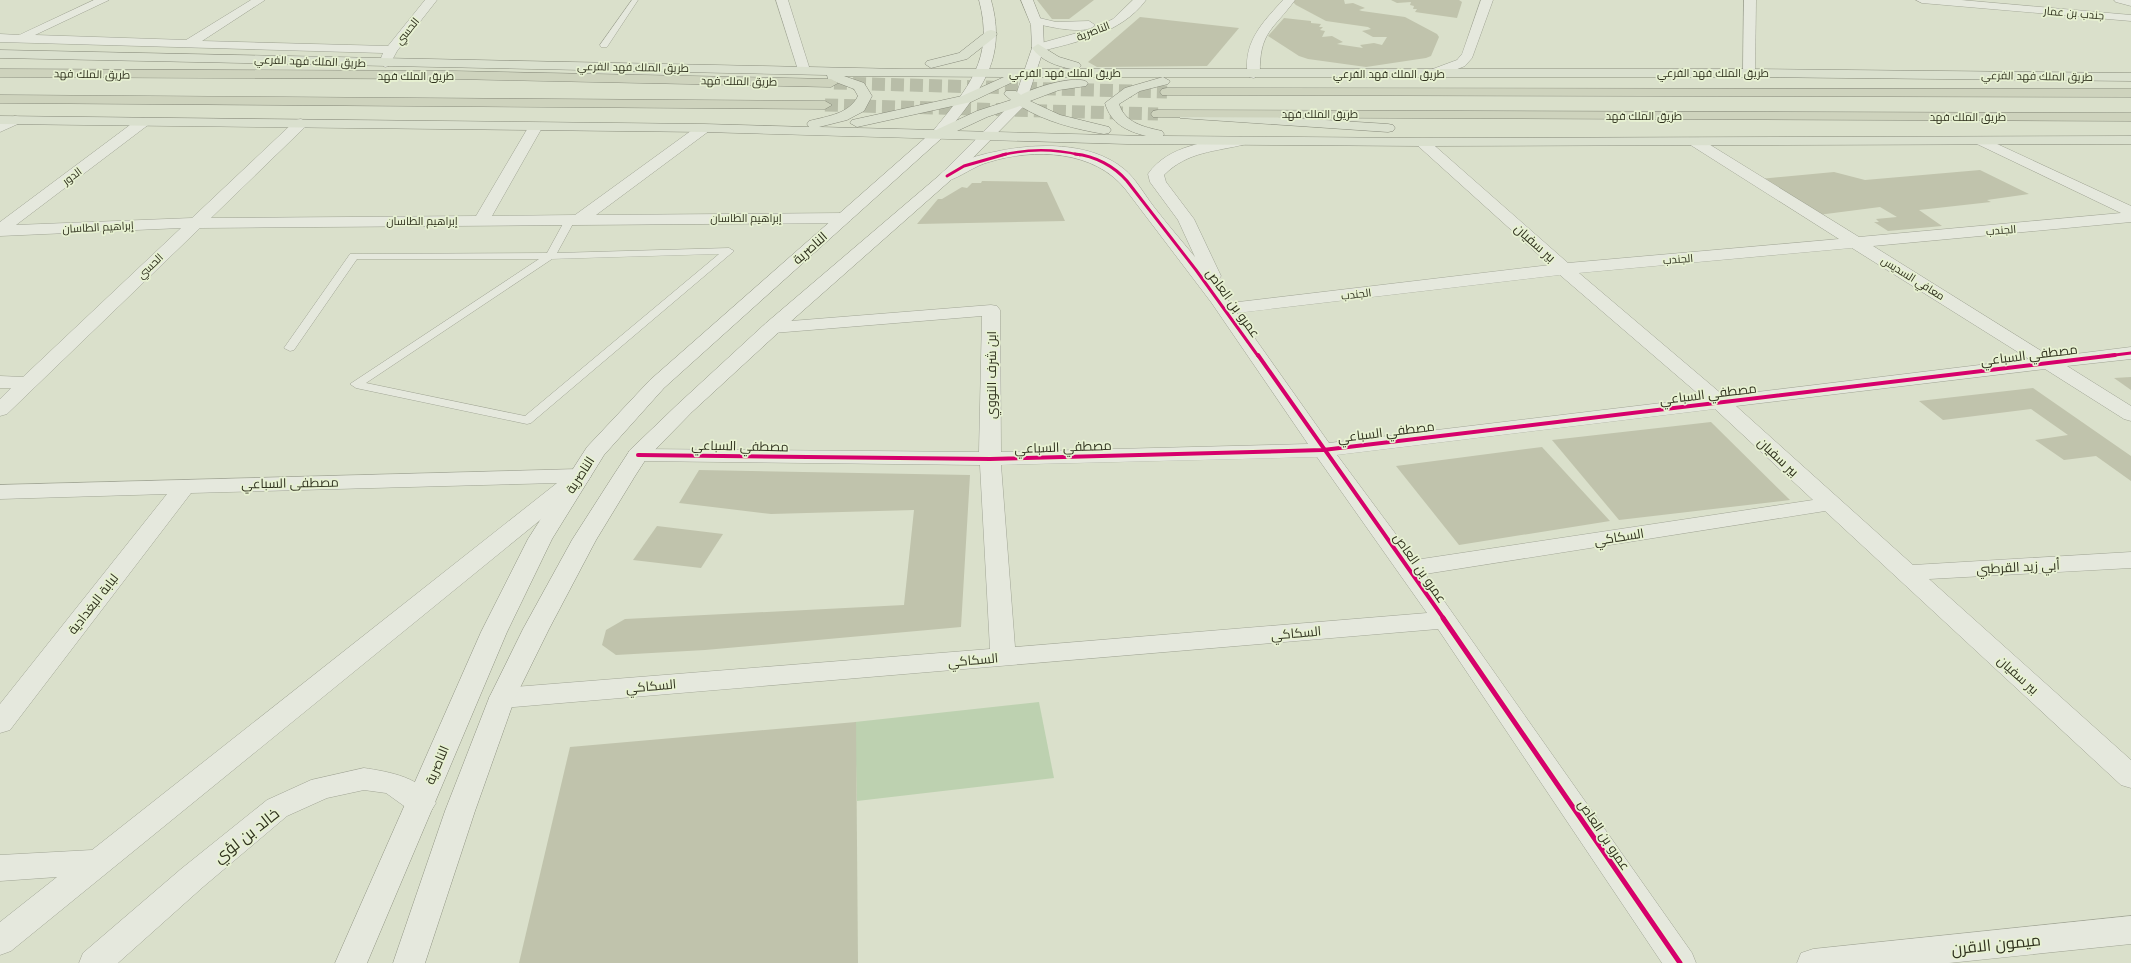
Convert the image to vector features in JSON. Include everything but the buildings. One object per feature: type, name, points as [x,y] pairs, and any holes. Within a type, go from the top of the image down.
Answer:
[{"type":"highway","name":"طريق الملك فهد","points":[[0,73],[453,76],[831,83]]},
{"type":"highway","name":"طريق الملك فهد","points":[[1167,92],[2131,93]]},
{"type":"highway","name":"طريق الملك فهد","points":[[0,99],[825,105]]},
{"type":"highway","points":[[0,107],[131,108],[179,101]]},
{"type":"highway","name":"طريق الملك فهد","points":[[1158,114],[2131,117]]},
{"type":"main road","points":[[862,72],[907,68],[950,60],[963,56],[991,34]]},
{"type":"main road","points":[[1038,48],[1048,58],[1064,64],[1082,68],[1170,73]]},
{"type":"main road","name":"طريق الملك فهد الفرعي","points":[[0,54],[385,64],[774,69],[862,72],[1254,74],[1749,73],[2131,77]]},
{"type":"main road","points":[[0,62],[354,68],[453,76]]},
{"type":"main road","points":[[723,129],[816,124],[842,117],[859,108],[865,96],[859,86],[838,76],[774,69]]},
{"type":"main road","points":[[862,72],[916,80],[937,85]]},
{"type":"main road","points":[[981,72],[1020,102],[1054,118],[1094,128],[1169,140]]},
{"type":"main road","points":[[753,130],[827,128],[877,120],[998,84],[1029,72]]},
{"type":"main road","points":[[938,134],[982,114],[1020,102],[1030,95],[1057,86],[1170,73]]},
{"type":"main road","points":[[1238,141],[1173,138],[1145,132],[1122,122],[1114,114],[1112,103],[1121,95],[1145,85],[1181,78],[1254,74]]},
{"type":"main road","points":[[1167,92],[1334,84],[1755,85],[2131,77]]},
{"type":"main road","points":[[958,95],[982,114],[986,136]]},
{"type":"main road","points":[[1158,114],[1397,128],[1511,130],[1853,129],[2131,136]]},
{"type":"main road","points":[[0,120],[704,128],[1127,140],[1422,142],[2131,140]]},
{"type":"main road","points":[[1041,151],[1127,140]]},
{"type":"street","points":[[19,38],[103,0]]},
{"type":"street","points":[[188,44],[259,0]]},
{"type":"street","name":"الحسي","points":[[385,64],[391,50],[431,0]]},
{"type":"street","points":[[782,0],[804,70]]},
{"type":"street","points":[[958,95],[981,72],[990,48],[991,34],[985,0]]},
{"type":"street","points":[[409,963],[460,812],[502,698],[536,629],[584,540],[638,455],[686,408],[774,327],[947,176],[1020,102],[1038,48],[1037,25],[1027,0]]},
{"type":"street","name":"الناصرية","points":[[1035,20],[1044,24],[1072,27],[1092,23],[1124,0]]},
{"type":"street","name":"الناصرية","points":[[1038,48],[1099,31],[1117,21],[1140,0]]},
{"type":"street","points":[[1254,74],[1252,56],[1257,38],[1288,0]]},
{"type":"street","points":[[1435,73],[1461,63],[1468,55],[1487,0]]},
{"type":"street","points":[[1749,73],[1750,0]]},
{"type":"street","name":"جندب بن عمار","points":[[1922,0],[2131,18]]},
{"type":"street","points":[[2120,0],[2131,2]]},
{"type":"street","points":[[0,38],[391,50]]},
{"type":"street","name":"الناصرية","points":[[350,963],[494,632],[532,553],[595,452],[657,384],[938,134],[958,95]]},
{"type":"street","points":[[0,128],[15,120]]},
{"type":"street","name":"الدور","points":[[0,231],[143,122]]},
{"type":"street","name":"الحسي","points":[[0,410],[301,123]]},
{"type":"street","points":[[482,220],[536,126]]},
{"type":"street","points":[[575,220],[704,128]]},
{"type":"street","points":[[1226,308],[1186,219],[1158,182],[1156,174],[1164,164],[1176,156],[1204,146],[1238,141]]},
{"type":"street","name":"معافي السديس","points":[[1694,141],[2131,414]]},
{"type":"street","points":[[1982,141],[2131,212]]},
{"type":"street","name":"بير سفيان","points":[[1422,142],[1564,269],[1720,403],[1905,573],[2129,772]]},
{"type":"street","name":"عمرو بن العاص","points":[[947,176],[975,160],[1018,152],[1041,151],[1085,156],[1103,163],[1117,171],[1226,308],[1323,450],[1445,620],[1680,963]]},
{"type":"street","name":"الجندب","points":[[1226,308],[1564,269],[1858,244],[2131,217]]},
{"type":"street","name":"إبراهيم الطاسان","points":[[0,231],[196,223],[844,218]]},
{"type":"street","name":"ابن شرف النووي","points":[[774,327],[991,310],[990,459],[1003,657]]},
{"type":"street","name":"مصطفي السباعي","points":[[638,455],[990,459],[1323,450],[2131,353]]},
{"type":"street","points":[[0,382],[28,383]]},
{"type":"street","points":[[0,941],[580,476]]},
{"type":"street","name":"مصطفى السباعي","points":[[0,492],[580,476]]},
{"type":"street","name":"لبابة البغدادية","points":[[0,723],[185,486]]},
{"type":"street","name":"السكاكي","points":[[1409,569],[1829,504]]},
{"type":"street","name":"أبي زيد القرطبي","points":[[1905,573],[2131,560]]},
{"type":"street","name":"السكاكي","points":[[502,698],[1445,620]]},
{"type":"street","name":"خالد بن لؤي","points":[[95,963],[192,878],[277,808],[322,788],[364,779],[393,783],[421,802]]},
{"type":"street","points":[[0,868],[98,862]]},
{"type":"street","name":"ميمون الاقرن","points":[[1813,963],[2131,930]]},
{"type":"lane","points":[[604,45],[635,0]]},
{"type":"lane","points":[[290,348],[354,256],[550,256],[729,251],[527,420],[356,384],[550,256],[575,220]]},
{"type":"green space","points":[[1039,702],[1054,778],[857,801],[855,722]]},
{"type":"tunnel","points":[[834,83],[1167,92]]},
{"type":"tunnel","points":[[825,105],[1158,114]]},
{"type":"cycle path","points":[[947,176],[964,166],[984,158],[1007,153],[1032,151],[1056,151],[1079,154],[1100,161],[1117,171],[1122,176],[1238,326],[1474,662],[1680,963]]},
{"type":"cycle path","points":[[638,455],[990,459],[1323,450],[2131,353]]}]
